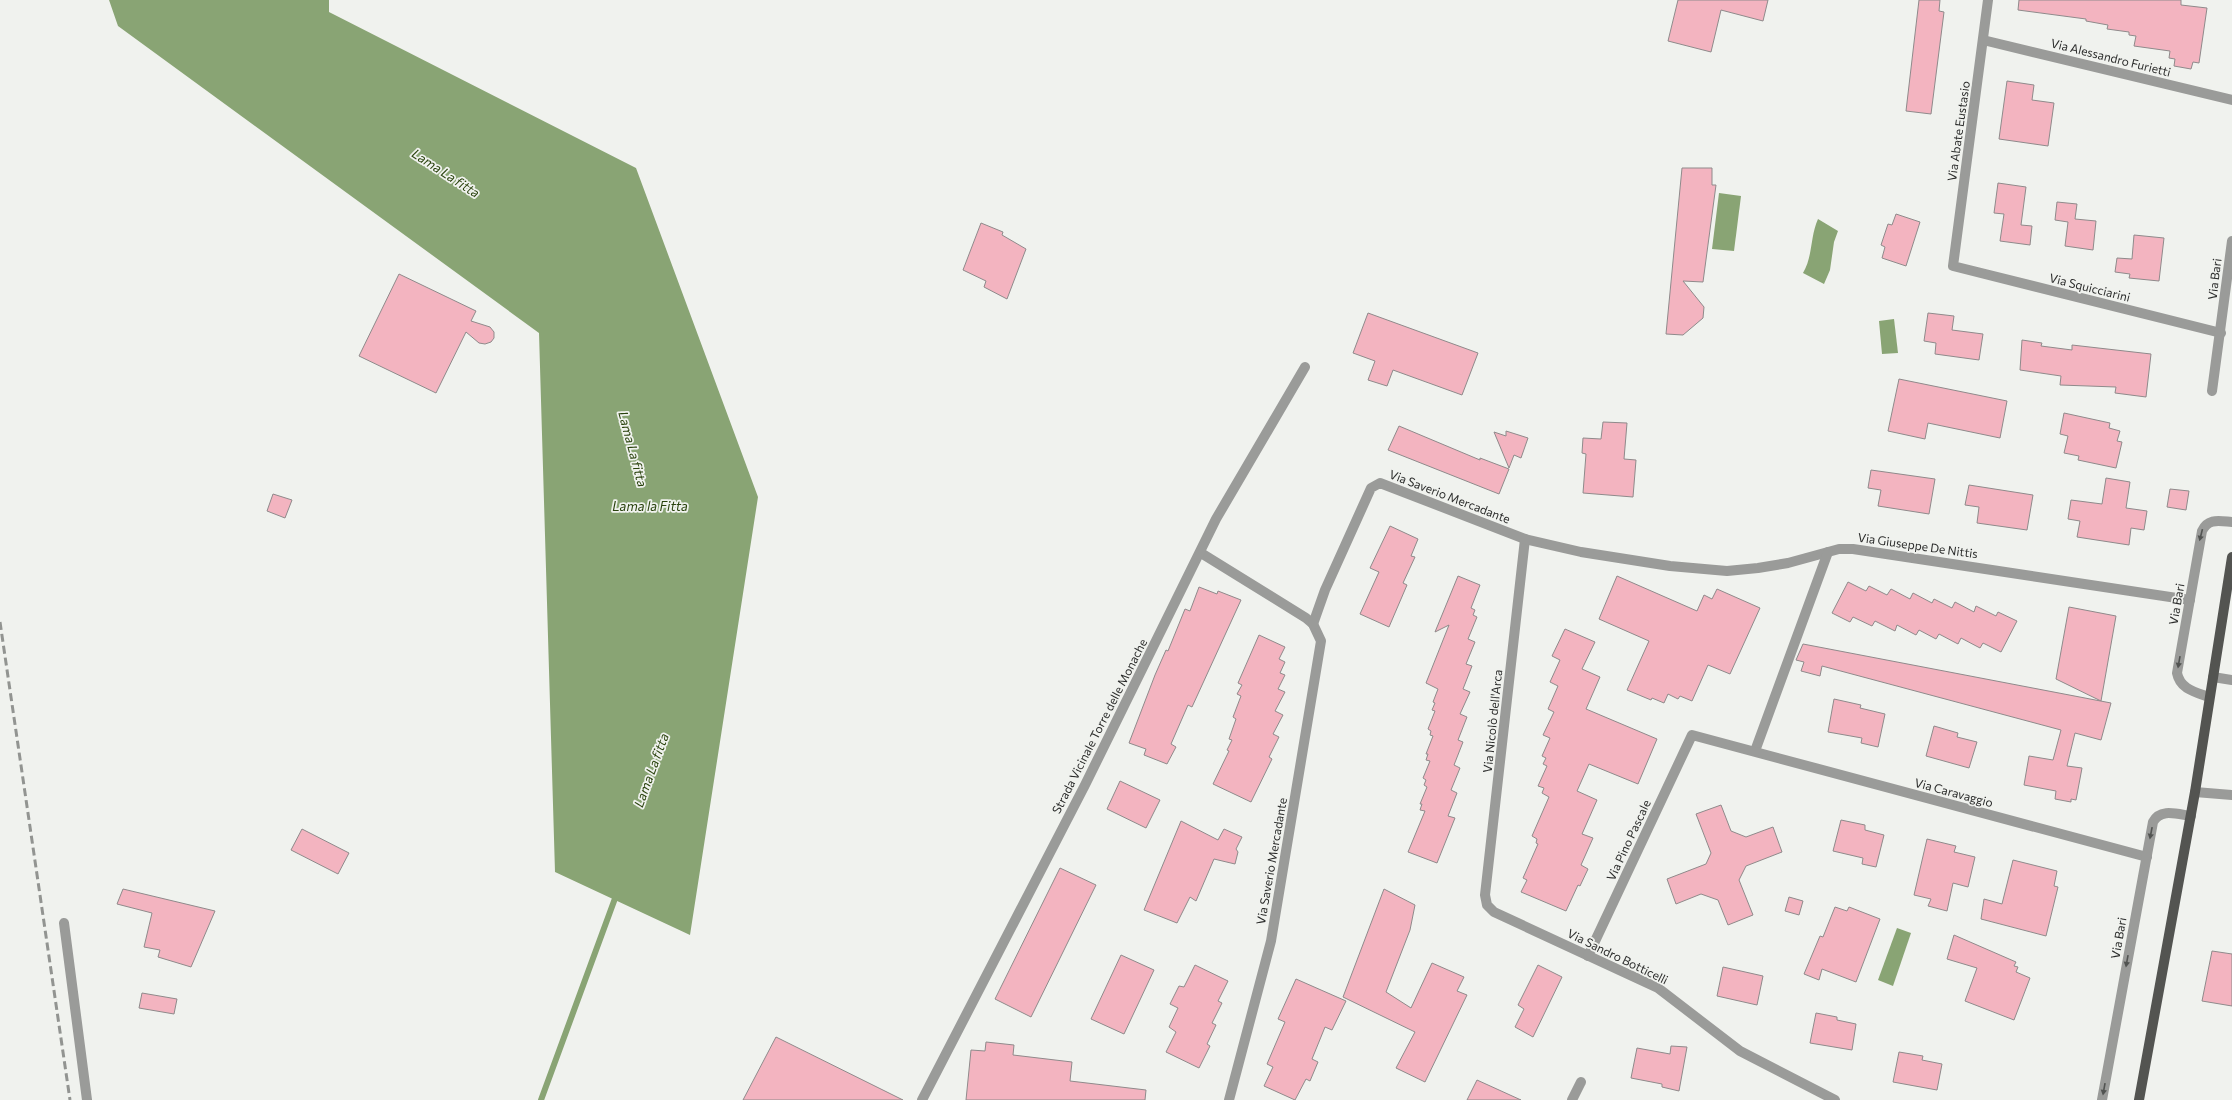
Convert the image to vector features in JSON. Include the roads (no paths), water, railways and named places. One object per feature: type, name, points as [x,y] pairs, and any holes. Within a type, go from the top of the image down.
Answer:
[{"type":"main road","points":[[2139,1100],[2191,816],[2209,697],[2229,598],[2232,556]]},
{"type":"street","name":"Via Abate Eustasio","points":[[1952,266],[1988,0]]},
{"type":"street","name":"Via Alessandro Furietti","points":[[1983,40],[2232,100]]},
{"type":"street","name":"Via Bari","points":[[2212,391],[2229,292],[2232,241]]},
{"type":"street","name":"Via Squicciarini","points":[[1952,266],[2221,333]]},
{"type":"street","name":"Strada Vicinale Torre delle Monache","points":[[922,1100],[1077,799],[1226,502],[1305,367]]},
{"type":"street","name":"Via Saverio Mercadante","points":[[1229,1100],[1273,927],[1320,650],[1321,641],[1313,624],[1325,590],[1371,488],[1375,484],[1386,483],[1525,539]]},
{"type":"street","name":"Via Bari","points":[[2209,697],[2183,686],[2178,681],[2177,673],[2202,531],[2207,523],[2212,521],[2232,522]]},
{"type":"street","name":"Via Giuseppe De Nittis","points":[[1525,539],[1589,553],[1694,569],[1727,571],[1788,563],[1828,552],[1853,549],[1870,550],[2190,600]]},
{"type":"street","name":"Via Nicolò dell'Arca","points":[[1487,905],[1485,895],[1525,539]]},
{"type":"street","points":[[1755,751],[1828,552]]},
{"type":"street","points":[[1201,553],[1313,624]]},
{"type":"street","points":[[2213,677],[2232,680]]},
{"type":"street","name":"Via Caravaggio","points":[[1692,735],[2146,857]]},
{"type":"street","name":"Via Pino Pascale","points":[[1588,956],[1692,735]]},
{"type":"street","points":[[2195,792],[2232,795]]},
{"type":"street","name":"Via Bari","points":[[2102,1100],[2146,857],[2156,816],[2162,813],[2191,816]]},
{"type":"street","name":"Via Sandro Botticelli","points":[[1487,905],[1494,912],[1658,988],[1740,1051],[1835,1100]]},
{"type":"street","points":[[64,923],[87,1100]]},
{"type":"street","points":[[1572,1100],[1581,1082]]},
{"type":"water","name":"Lama la Fitta","points":[[109,0],[329,0],[329,12],[636,168],[758,497],[690,935],[555,872],[539,333],[118,26]]},
{"type":"water","points":[[1719,193],[1741,196],[1734,251],[1712,249]]},
{"type":"water","points":[[1818,219],[1838,231],[1834,242],[1830,270],[1824,284],[1803,273],[1808,260],[1815,226]]},
{"type":"water","points":[[1894,319],[1898,353],[1882,354],[1879,321]]},
{"type":"water","points":[[1897,928],[1911,933],[1893,986],[1878,980]]},
{"type":"waterway","name":"Lama La fitta","points":[[541,1100],[617,893]]},
{"type":"railway","points":[[0,622],[70,1100]]}]
